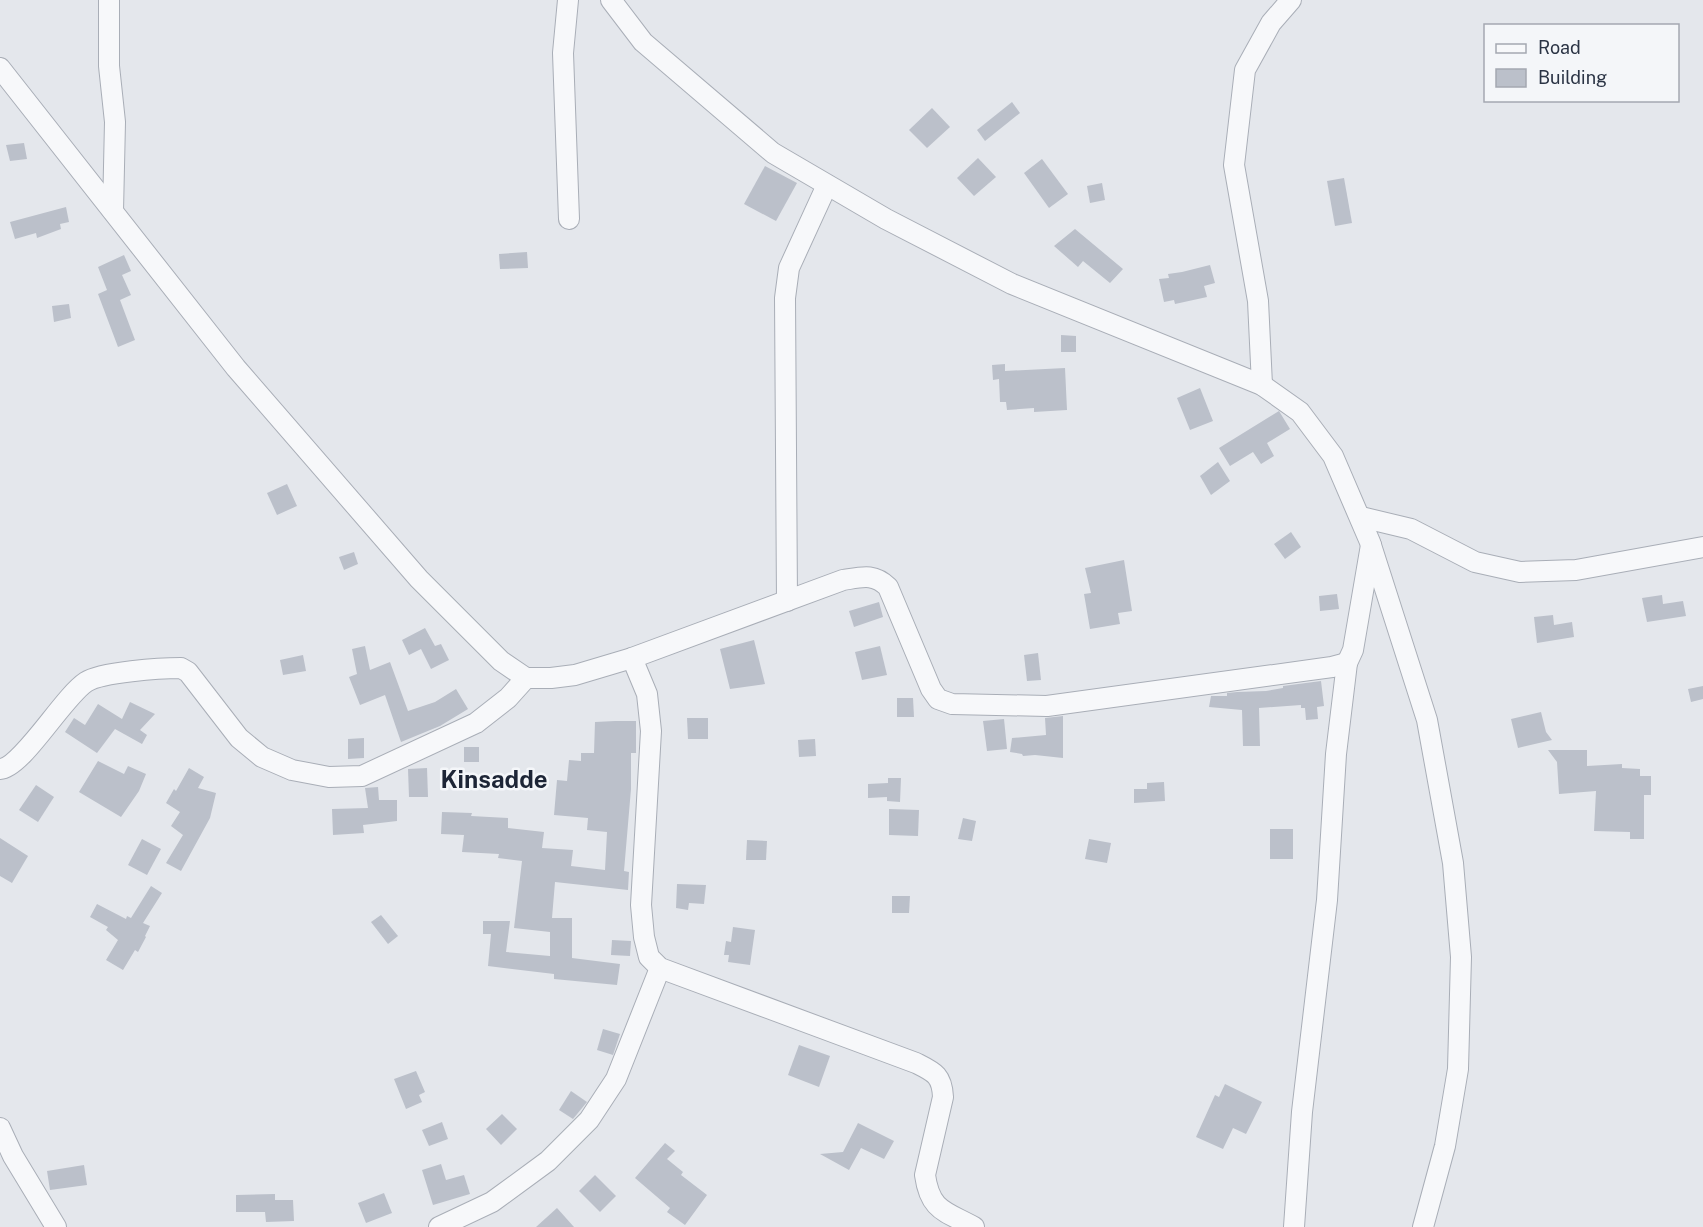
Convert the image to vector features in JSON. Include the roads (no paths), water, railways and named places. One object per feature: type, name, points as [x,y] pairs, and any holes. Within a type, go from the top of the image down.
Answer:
[{"type":"street","points":[[109,0],[109,66],[115,122],[113,211]]},
{"type":"street","points":[[568,0],[563,53],[569,219]]},
{"type":"street","points":[[611,0],[643,42],[773,153],[886,219],[1012,284],[1262,385],[1300,412],[1333,456],[1370,542],[1427,720],[1453,863],[1461,957],[1458,1069],[1445,1146],[1423,1227]]},
{"type":"street","points":[[1262,385],[1258,301],[1234,165],[1245,70],[1271,23],[1291,0]]},
{"type":"street","points":[[0,68],[236,368],[419,579],[501,661],[526,678],[575,675],[632,658],[843,580],[863,577],[879,578],[888,587],[931,689],[938,699],[952,704],[1047,706],[1332,668],[1347,663]]},
{"type":"street","points":[[787,601],[785,298],[789,268],[827,185]]},
{"type":"street","points":[[1361,517],[1411,530],[1474,562],[1520,572],[1576,570],[1703,547]]},
{"type":"street","points":[[1294,1227],[1302,1112],[1327,900],[1336,754],[1347,663],[1353,650],[1358,628],[1370,542]]},
{"type":"street","points":[[632,658],[647,694],[651,731],[641,905],[644,937],[649,957],[660,968],[916,1062],[935,1072],[942,1085],[943,1097],[925,1175],[927,1188],[931,1200],[939,1208],[974,1227]]},
{"type":"street","points":[[0,769],[9,767],[75,690],[88,680],[102,676],[181,668],[188,672],[248,748],[292,770],[329,777],[362,776],[476,723],[508,698],[526,678]]},
{"type":"street","points":[[439,1227],[492,1202],[548,1161],[589,1120],[616,1080],[660,968]]},
{"type":"street","points":[[0,1128],[13,1156],[56,1227]]},
{"type":"district","name":"Kinsadde","points":[[494,779]]}]
